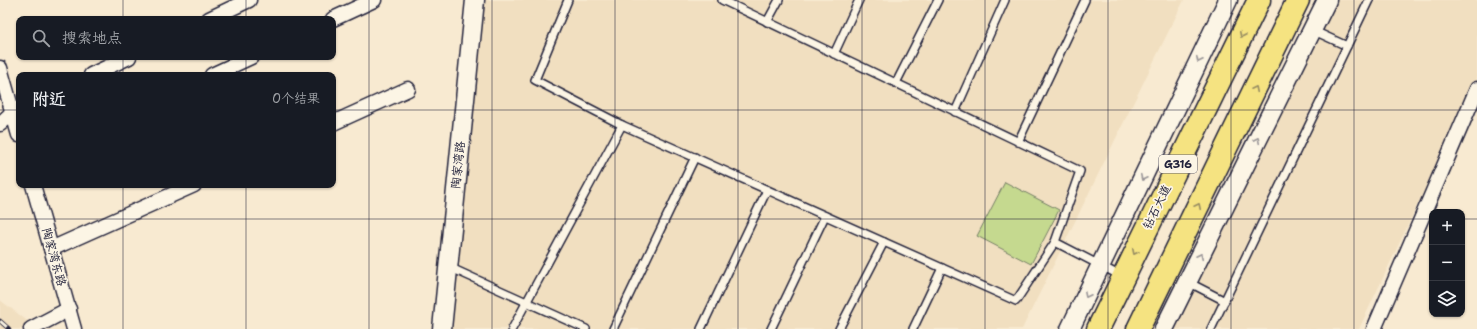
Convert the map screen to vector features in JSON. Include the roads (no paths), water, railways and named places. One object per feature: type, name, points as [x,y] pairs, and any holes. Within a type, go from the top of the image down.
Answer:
[{"type":"highway","name":"钻石大道","points":[[1098,329],[1259,0]]},
{"type":"highway","name":"G316","points":[[1138,329],[1298,0]]},
{"type":"street","points":[[215,16],[249,0]]},
{"type":"street","points":[[336,18],[374,0]]},
{"type":"street","name":"陶家湾路","points":[[442,329],[475,0]]},
{"type":"street","points":[[1070,329],[1228,0]]},
{"type":"street","points":[[1164,329],[1327,0]]},
{"type":"street","points":[[97,72],[123,60]]},
{"type":"street","points":[[218,72],[244,60]]},
{"type":"street","points":[[0,68],[16,111],[0,124]]},
{"type":"street","points":[[336,122],[408,89]]},
{"type":"street","points":[[1374,329],[1477,89]]},
{"type":"street","name":"陶家湾东路","points":[[34,188],[74,329]]},
{"type":"street","points":[[51,249],[187,188]]},
{"type":"street","points":[[1155,294],[1176,305]]},
{"type":"street","points":[[31,329],[68,309]]},
{"type":"lane","points":[[568,0],[535,80],[622,124],[695,158],[1016,301],[1055,242],[1080,171],[722,0]]},
{"type":"lane","points":[[767,22],[778,0]]},
{"type":"lane","points":[[834,54],[859,0]]},
{"type":"lane","points":[[896,83],[938,0]]},
{"type":"lane","points":[[955,112],[1005,0]]},
{"type":"lane","points":[[1018,142],[1085,0]]},
{"type":"lane","points":[[1211,329],[1368,0]]},
{"type":"lane","points":[[1312,30],[1347,46]]},
{"type":"lane","points":[[512,329],[622,124]]},
{"type":"lane","points":[[613,329],[695,158]]},
{"type":"lane","points":[[701,329],[767,190]]},
{"type":"lane","points":[[771,329],[825,216]]},
{"type":"lane","points":[[839,329],[884,242]]},
{"type":"lane","points":[[1055,242],[1123,277]]},
{"type":"lane","points":[[448,266],[586,329]]},
{"type":"lane","points":[[913,329],[942,268]]},
{"type":"lane","points":[[1187,282],[1225,301]]},
{"type":"railway","points":[[0,321],[9,329]]}]
